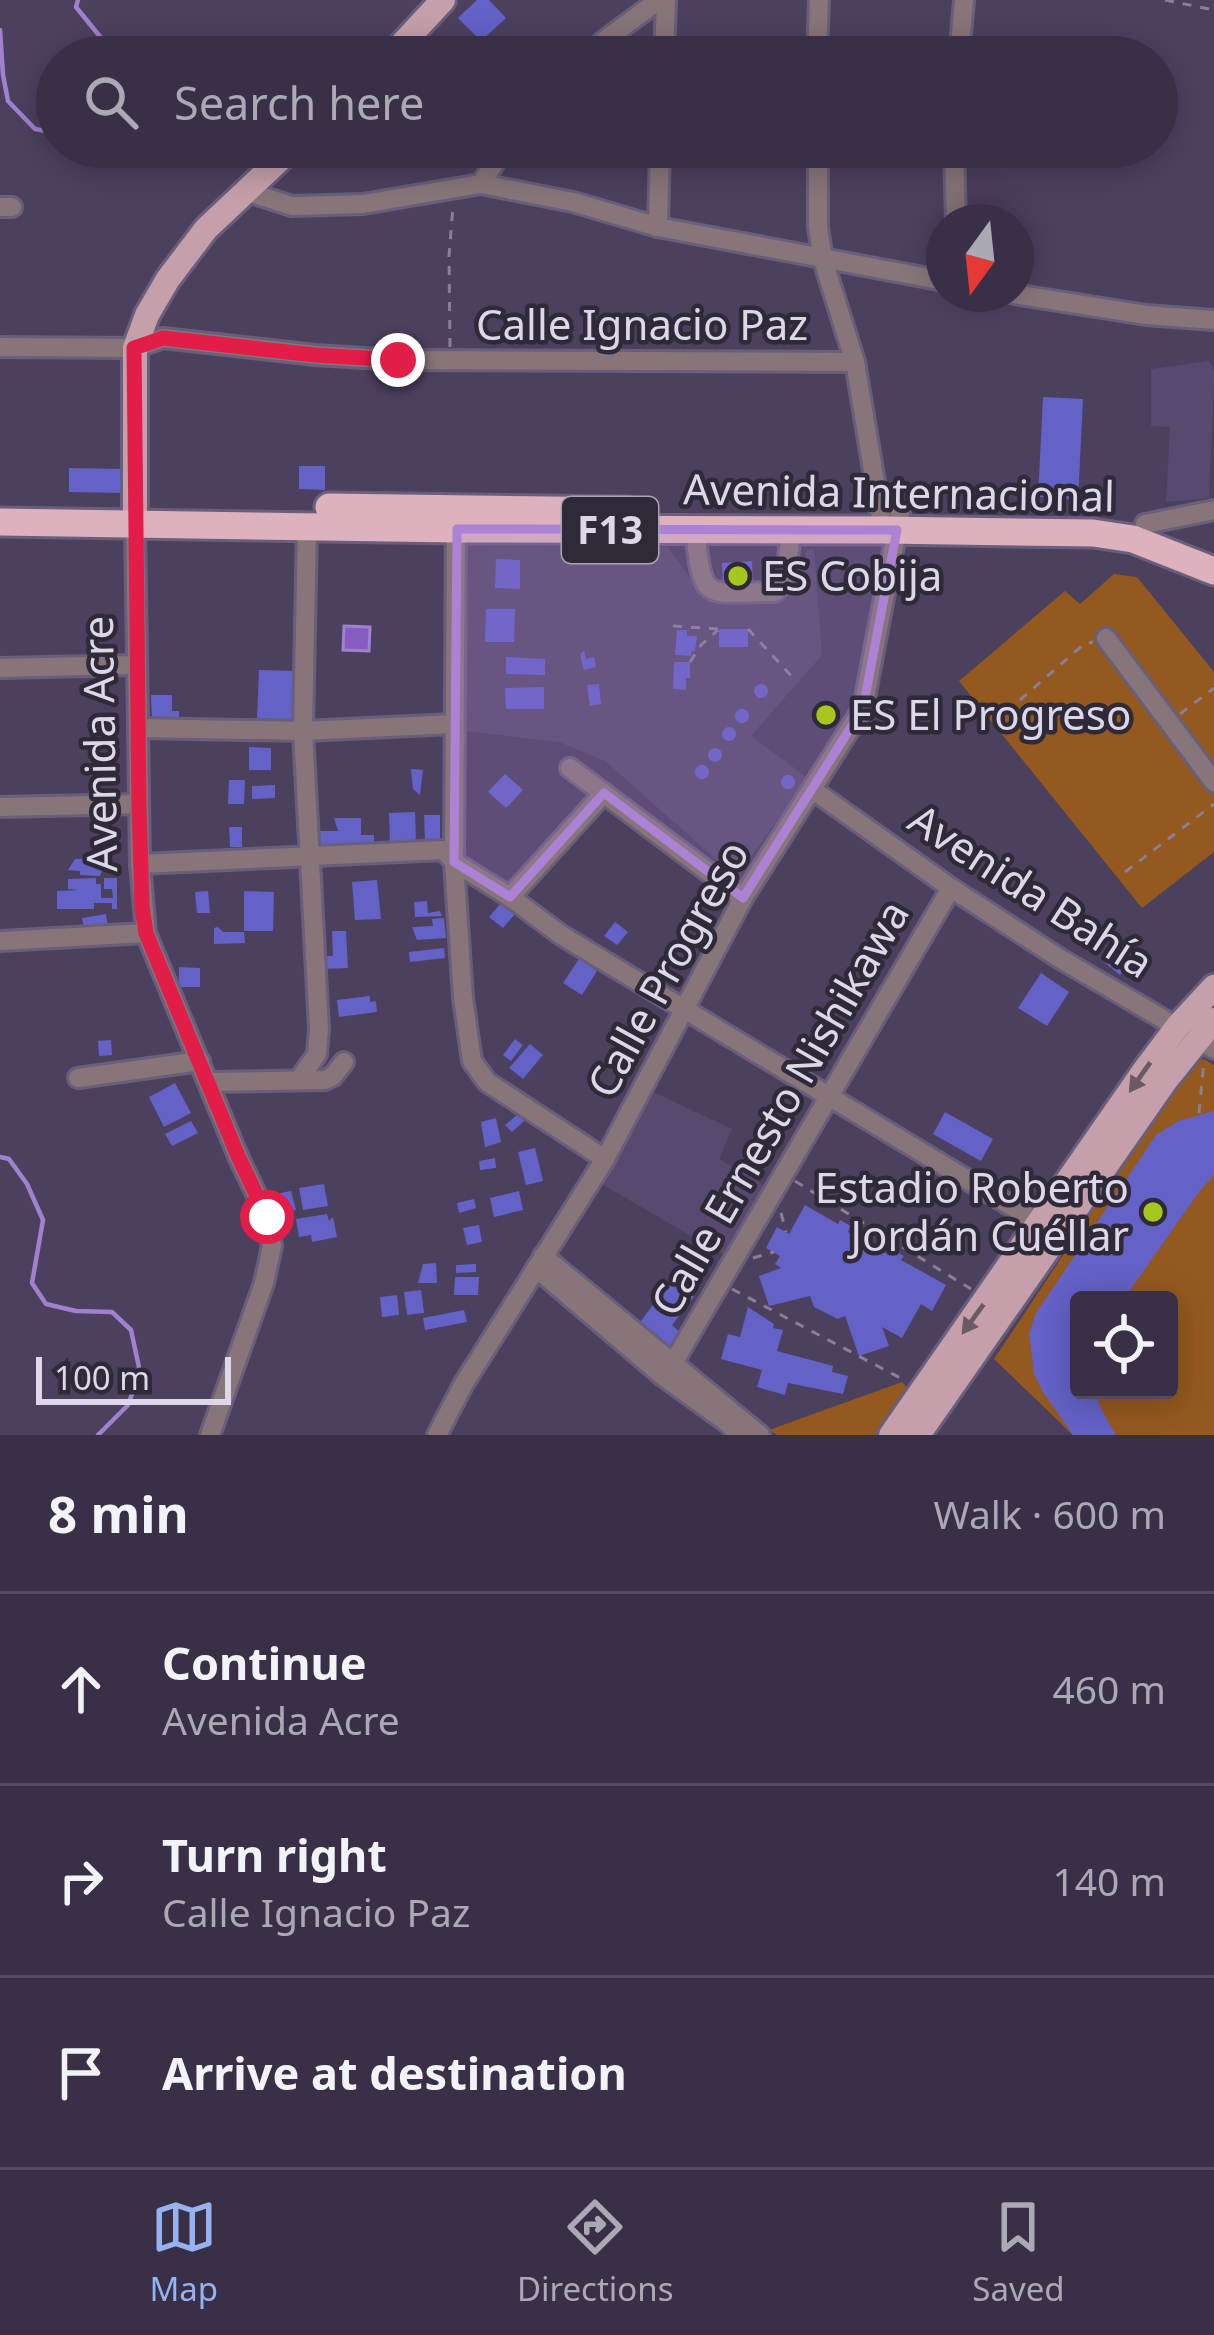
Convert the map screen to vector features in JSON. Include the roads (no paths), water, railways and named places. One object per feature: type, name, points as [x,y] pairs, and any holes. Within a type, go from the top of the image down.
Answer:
[{"type":"highway","name":"Avenida Internacional","points":[[0,503],[307,525],[457,519],[791,530],[890,522],[1093,533],[1133,539],[1214,571]]},
{"type":"highway","name":"Avenida Internacional","points":[[0,522],[135,513],[890,522],[1081,515],[1145,524],[1214,549]]},
{"type":"main road","points":[[410,36],[443,0]]},
{"type":"main road","name":"Avenida Acre","points":[[135,513],[134,348],[168,279],[206,229],[270,168]]},
{"type":"main road","points":[[891,1435],[988,1299],[1203,1036],[1214,987]]},
{"type":"main road","points":[[918,1435],[1049,1229]]},
{"type":"street","points":[[610,36],[662,0]]},
{"type":"street","points":[[662,0],[663,36]]},
{"type":"street","points":[[818,36],[819,0]]},
{"type":"street","points":[[961,36],[964,0]]},
{"type":"street","points":[[481,184],[491,168]]},
{"type":"street","points":[[658,227],[659,168]]},
{"type":"street","points":[[818,168],[823,260],[855,362],[890,522]]},
{"type":"street","points":[[955,168],[956,204]]},
{"type":"street","points":[[245,191],[292,206],[363,204],[481,184],[573,202],[658,227],[926,278]]},
{"type":"street","points":[[1034,297],[1212,324]]},
{"type":"street","name":"Calle Ignacio Paz","points":[[0,347],[134,348],[163,338],[315,355],[450,360],[855,362]]},
{"type":"street","points":[[1145,524],[1214,510]]},
{"type":"street","name":"Avenida Acre","points":[[135,513],[140,864],[146,933],[267,1217],[272,1246],[264,1283],[210,1435]]},
{"type":"street","points":[[457,519],[454,862],[472,1061],[487,1082],[605,1159]]},
{"type":"street","name":"Calle Progreso","points":[[437,1435],[463,1385],[605,1159],[743,898],[863,708],[890,522]]},
{"type":"street","points":[[299,1080],[317,1054],[319,1028],[303,731],[307,525]]},
{"type":"street","points":[[695,530],[700,574],[713,592],[775,592],[786,573],[791,530]]},
{"type":"street","points":[[1106,638],[1214,782]]},
{"type":"street","points":[[0,668],[137,665]]},
{"type":"street","points":[[139,728],[303,731],[454,724]]},
{"type":"street","points":[[570,767],[743,898]]},
{"type":"street","name":"Avenida Bahía","points":[[813,790],[1059,958],[1203,1036]]},
{"type":"street","points":[[510,897],[604,793]]},
{"type":"street","points":[[0,807],[139,804]]},
{"type":"street","points":[[140,864],[444,850],[454,862],[561,935],[1049,1229]]},
{"type":"street","name":"Calle Ernesto Nishikawa","points":[[672,1365],[951,888]]},
{"type":"street","points":[[0,941],[146,933]]},
{"type":"street","points":[[78,1078],[200,1061]]},
{"type":"street","points":[[208,1082],[325,1080],[344,1062]]},
{"type":"street","points":[[539,1262],[760,1435]]},
{"type":"street","points":[[539,1262],[664,1378],[738,1435]]},
{"type":"waterway","points":[[78,0],[76,7],[100,36]]},
{"type":"waterway","points":[[0,30],[8,101],[36,129]]},
{"type":"waterway","points":[[0,1157],[9,1159],[27,1184],[43,1220],[32,1283],[46,1304],[112,1312],[131,1330],[140,1372],[128,1405],[98,1435]]},
{"type":"place","name":"ES Cobija","points":[[738,576]]},
{"type":"place","name":"ES El Progreso","points":[[826,715]]},
{"type":"place","name":"Estadio Roberto Jordán Cuéllar","points":[[1153,1212]]}]
